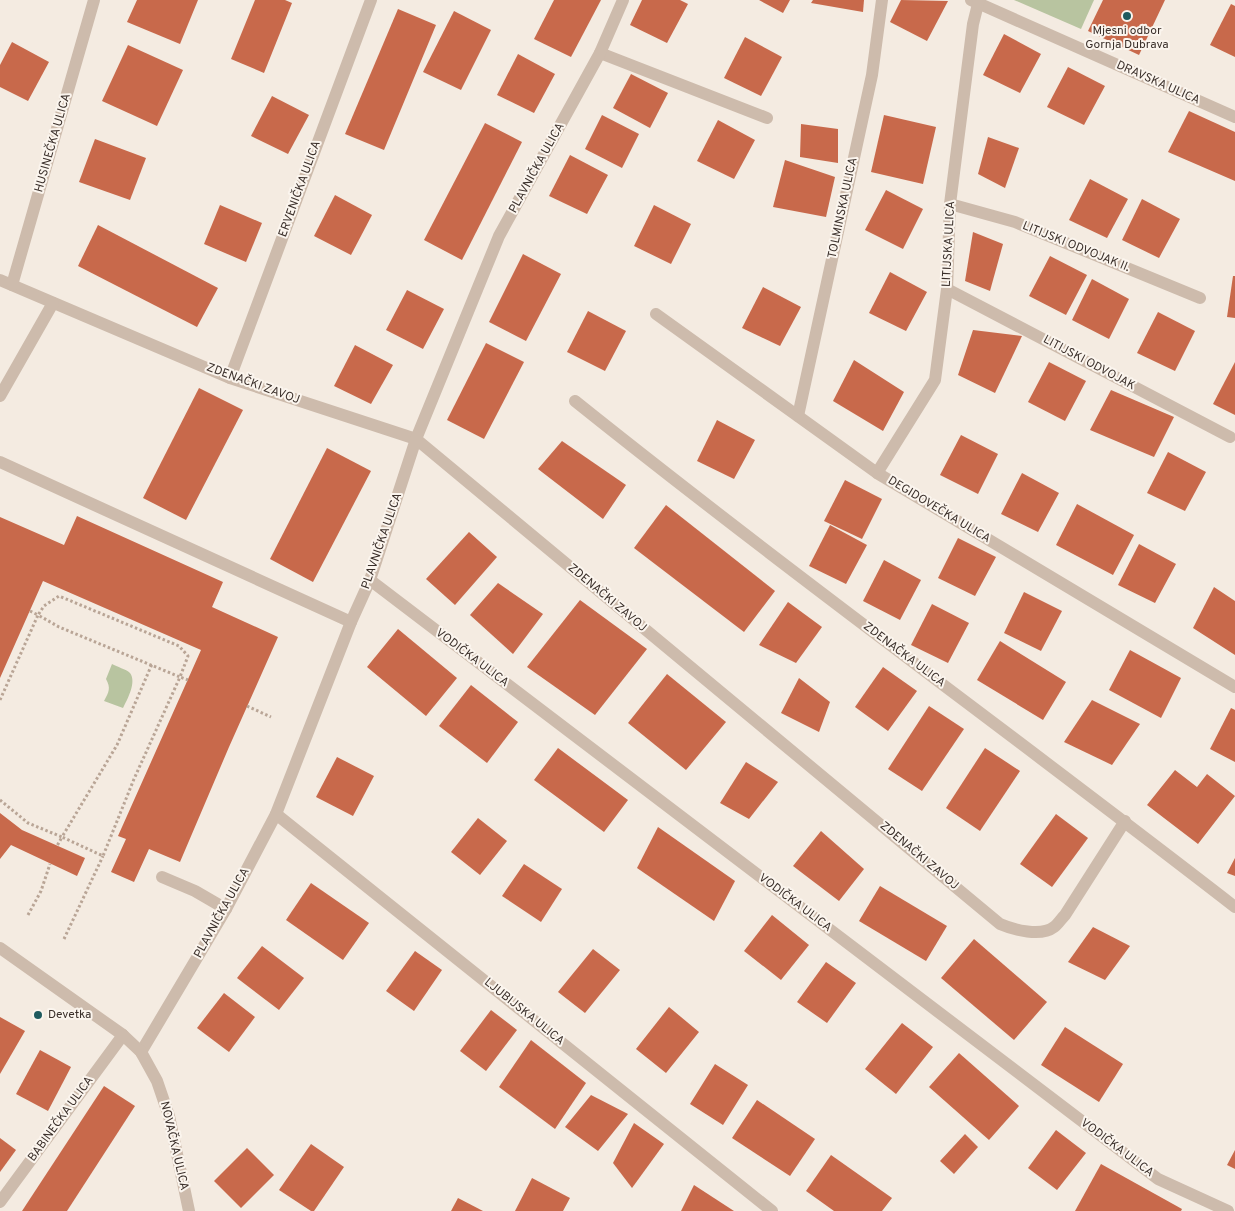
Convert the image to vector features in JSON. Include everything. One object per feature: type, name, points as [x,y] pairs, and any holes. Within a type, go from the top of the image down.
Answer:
[{"type":"street","name":"HUSINEČKA ULICA","points":[[12,285],[94,0]]},
{"type":"street","name":"ERVENIČKA ULICA","points":[[230,378],[371,0]]},
{"type":"street","name":"PLAVNIČKA ULICA","points":[[141,1052],[226,909],[276,814],[351,622],[370,580],[416,439],[499,236],[600,53],[623,0]]},
{"type":"street","name":"TOLMINSKA ULICA","points":[[798,416],[872,75],[882,0]]},
{"type":"street","name":"DRAVSKA ULICA","points":[[976,1],[1235,117]]},
{"type":"street","name":"LITIJSKA ULICA","points":[[877,473],[935,380],[947,289],[950,204],[976,1]]},
{"type":"street","points":[[600,53],[767,118]]},
{"type":"street","name":"LITIJSKI ODVOJAK II.","points":[[950,204],[1015,222],[1200,298]]},
{"type":"street","name":"ZDENAČKI ZAVOJ","points":[[0,280],[230,378],[416,439],[1000,924],[1017,931],[1036,932],[1053,928],[1064,915],[1125,822]]},
{"type":"street","name":"LITIJSKI ODVOJAK","points":[[947,289],[1230,437]]},
{"type":"street","points":[[0,396],[53,303]]},
{"type":"street","name":"DEGIDOVEČKA ULICA","points":[[656,314],[877,473],[1235,687]]},
{"type":"street","name":"ZDENAČKA ULICA","points":[[575,401],[676,481],[1235,907]]},
{"type":"street","points":[[0,462],[351,622]]},
{"type":"street","name":"VODIČKA ULICA","points":[[370,580],[1158,1179],[1228,1211]]},
{"type":"street","name":"LJUBIJSKA ULICA","points":[[276,814],[772,1211]]},
{"type":"street","points":[[162,877],[195,891],[226,909]]},
{"type":"street","name":"NOVAČKA ULICA","points":[[0,948],[123,1036],[141,1052],[157,1081],[169,1116],[188,1211]]},
{"type":"street","name":"BABINEČKA ULICA","points":[[0,1202],[123,1036]]},
{"type":"path","points":[[0,700],[38,615],[44,606],[59,596],[178,646],[188,656],[134,779],[103,856],[64,940]]},
{"type":"path","points":[[30,611],[59,627],[188,680]]},
{"type":"path","points":[[57,846],[117,745],[152,664]]},
{"type":"path","points":[[247,706],[271,717]]},
{"type":"path","points":[[0,800],[28,823],[103,856]]},
{"type":"path","points":[[28,915],[41,891],[50,864]]},
{"type":"green space","points":[[1014,0],[1094,0],[1081,29]]},
{"type":"green space","points":[[112,664],[130,673],[132,677],[131,691],[123,708],[104,701],[109,690],[106,679]]},
{"type":"building","points":[[137,0],[198,0],[180,44],[127,22]]},
{"type":"building","points":[[255,0],[285,0],[292,3],[264,73],[231,59]]},
{"type":"building","points":[[554,0],[601,0],[571,57],[534,39]]},
{"type":"building","points":[[642,0],[680,0],[688,4],[667,43],[630,25]]},
{"type":"building","points":[[759,0],[790,0],[783,13]]},
{"type":"building","points":[[813,0],[864,0],[863,12],[811,3]]},
{"type":"building","points":[[901,0],[948,1],[927,41],[890,22]]},
{"type":"building","name":"Mjesni odbor Gornja Dubrava","points":[[1103,0],[1165,0],[1139,55],[1088,31]]},
{"type":"building","points":[[1231,4],[1235,6],[1235,57],[1210,45]]},
{"type":"building","points":[[398,9],[436,25],[384,150],[345,134]]},
{"type":"building","points":[[454,11],[491,30],[461,90],[423,72]]},
{"type":"building","points":[[1004,34],[1041,54],[1020,93],[983,75]]},
{"type":"building","points":[[745,37],[782,57],[761,96],[724,78]]},
{"type":"building","points":[[12,42],[49,62],[28,101],[0,87],[0,65]]},
{"type":"building","points":[[128,45],[183,70],[157,126],[102,101]]},
{"type":"building","points":[[518,54],[555,74],[534,113],[497,95]]},
{"type":"building","points":[[1068,67],[1105,86],[1084,125],[1047,107]]},
{"type":"building","points":[[631,74],[668,93],[650,128],[613,108]]},
{"type":"building","points":[[272,96],[309,115],[288,154],[251,136]]},
{"type":"building","points":[[1189,111],[1235,132],[1235,181],[1168,152]]},
{"type":"building","points":[[602,115],[639,134],[622,168],[585,149]]},
{"type":"building","points":[[884,115],[936,127],[923,184],[871,172]]},
{"type":"building","points":[[718,120],[755,140],[734,179],[697,161]]},
{"type":"building","points":[[485,123],[522,142],[462,260],[424,240]]},
{"type":"building","points":[[801,124],[838,129],[838,163],[800,157]]},
{"type":"building","points":[[988,137],[1019,148],[1005,188],[978,174]]},
{"type":"building","points":[[95,139],[146,158],[130,200],[79,182]]},
{"type":"building","points":[[570,155],[608,175],[587,214],[549,196]]},
{"type":"building","points":[[785,160],[835,177],[826,217],[773,207]]},
{"type":"building","points":[[1090,179],[1128,199],[1107,238],[1069,220]]},
{"type":"building","points":[[886,190],[923,209],[903,249],[865,230]]},
{"type":"building","points":[[335,195],[372,215],[351,255],[314,236]]},
{"type":"building","points":[[1142,199],[1180,219],[1159,258],[1122,240]]},
{"type":"building","points":[[220,205],[262,223],[246,262],[204,244]]},
{"type":"building","points":[[654,205],[691,224],[671,264],[634,246]]},
{"type":"building","points":[[98,225],[218,288],[197,327],[78,266]]},
{"type":"building","points":[[973,232],[1003,244],[990,291],[965,281]]},
{"type":"building","points":[[523,254],[561,274],[526,341],[489,322]]},
{"type":"building","points":[[1050,256],[1087,275],[1066,315],[1029,296]]},
{"type":"building","points":[[890,272],[927,292],[906,331],[869,313]]},
{"type":"building","points":[[1233,276],[1235,276],[1235,318],[1227,317]]},
{"type":"building","points":[[1092,279],[1129,299],[1109,339],[1072,320]]},
{"type":"building","points":[[763,287],[801,307],[780,346],[742,328]]},
{"type":"building","points":[[407,290],[444,309],[423,349],[386,330]]},
{"type":"building","points":[[588,311],[626,331],[605,371],[567,352]]},
{"type":"building","points":[[1158,312],[1195,331],[1175,371],[1137,353]]},
{"type":"building","points":[[973,330],[1022,336],[995,393],[958,375]]},
{"type":"building","points":[[486,343],[524,362],[484,439],[447,420]]},
{"type":"building","points":[[355,345],[393,365],[371,404],[334,386]]},
{"type":"building","points":[[854,360],[904,392],[883,431],[833,401]]},
{"type":"building","points":[[1049,362],[1086,381],[1065,421],[1028,402]]},
{"type":"building","points":[[1235,362],[1235,415],[1213,404]]},
{"type":"building","points":[[199,388],[243,410],[186,520],[143,498]]},
{"type":"building","points":[[1111,390],[1174,417],[1154,457],[1090,430]]},
{"type":"building","points":[[717,420],[755,440],[734,479],[697,461]]},
{"type":"building","points":[[961,435],[998,454],[978,494],[940,475]]},
{"type":"building","points":[[562,441],[626,485],[603,519],[538,469]]},
{"type":"building","points":[[327,448],[371,471],[313,582],[270,559]]},
{"type":"building","points":[[1168,452],[1206,472],[1185,511],[1147,493]]},
{"type":"building","points":[[1022,473],[1059,493],[1038,532],[1001,514]]},
{"type":"building","points":[[845,480],[882,499],[862,539],[824,521]]},
{"type":"building","points":[[1077,504],[1134,535],[1113,575],[1056,545]]},
{"type":"building","points":[[666,505],[775,591],[744,632],[634,548]]},
{"type":"building","points":[[77,516],[223,582],[212,607],[278,637],[180,862],[149,849],[134,882],[111,872],[126,839],[118,836],[201,650],[43,581],[0,678],[0,517],[64,545]]},
{"type":"building","points":[[830,525],[867,545],[846,584],[809,566]]},
{"type":"building","points":[[469,532],[497,557],[455,605],[426,579]]},
{"type":"building","points":[[958,538],[996,557],[975,596],[938,578]]},
{"type":"building","points":[[1139,544],[1176,564],[1155,603],[1118,585]]},
{"type":"building","points":[[884,560],[921,580],[900,620],[863,601]]},
{"type":"building","points":[[498,583],[543,614],[513,654],[470,615]]},
{"type":"building","points":[[1214,587],[1235,601],[1235,655],[1193,628]]},
{"type":"building","points":[[1024,592],[1062,611],[1041,651],[1004,633]]},
{"type":"building","points":[[580,600],[647,649],[595,715],[527,667]]},
{"type":"building","points":[[788,602],[822,627],[796,663],[759,645]]},
{"type":"building","points":[[932,604],[969,623],[948,663],[911,645]]},
{"type":"building","points":[[398,629],[457,678],[426,716],[367,667]]},
{"type":"building","points":[[1000,641],[1066,682],[1043,720],[977,680]]},
{"type":"building","points":[[1130,650],[1181,678],[1161,718],[1109,690]]},
{"type":"building","points":[[883,667],[917,691],[888,731],[855,707]]},
{"type":"building","points":[[667,674],[726,722],[686,770],[628,723]]},
{"type":"building","points":[[799,678],[830,702],[819,732],[781,713]]},
{"type":"building","points":[[471,685],[518,722],[487,763],[439,726]]},
{"type":"building","points":[[1092,700],[1140,724],[1112,765],[1064,742]]},
{"type":"building","points":[[929,706],[964,729],[922,791],[888,769]]},
{"type":"building","points":[[1231,708],[1235,710],[1235,762],[1210,749]]},
{"type":"building","points":[[558,748],[628,800],[604,832],[534,780]]},
{"type":"building","points":[[985,748],[1020,771],[980,831],[946,808]]},
{"type":"building","points":[[337,757],[374,776],[353,816],[316,797]]},
{"type":"building","points":[[746,762],[778,782],[749,819],[720,803]]},
{"type":"building","points":[[1175,770],[1197,787],[1207,774],[1235,796],[1198,844],[1147,805]]},
{"type":"building","points":[[0,813],[22,830],[85,858],[77,876],[11,845],[0,859]]},
{"type":"building","points":[[1056,814],[1088,838],[1052,887],[1020,864]]},
{"type":"building","points":[[478,818],[507,841],[480,875],[451,852]]},
{"type":"building","points":[[658,827],[735,881],[714,921],[637,868]]},
{"type":"building","points":[[821,831],[864,869],[839,901],[793,866]]},
{"type":"building","points":[[1235,858],[1235,876],[1227,873]]},
{"type":"building","points":[[524,864],[562,889],[541,922],[502,896]]},
{"type":"building","points":[[311,883],[369,923],[343,960],[286,920]]},
{"type":"building","points":[[880,886],[947,926],[926,961],[859,921]]},
{"type":"building","points":[[772,915],[809,945],[781,980],[744,951]]},
{"type":"building","points":[[1093,927],[1130,946],[1105,980],[1068,962]]},
{"type":"building","points":[[974,939],[1047,1002],[1014,1040],[941,978]]},
{"type":"building","points":[[262,946],[304,978],[279,1010],[237,978]]},
{"type":"building","points":[[593,949],[620,970],[585,1013],[558,992]]},
{"type":"building","points":[[415,951],[442,970],[414,1011],[386,991]]},
{"type":"building","points":[[826,962],[856,983],[827,1023],[797,1002]]},
{"type":"building","points":[[224,993],[255,1017],[229,1052],[197,1028]]},
{"type":"building","points":[[669,1007],[699,1032],[666,1073],[636,1049]]},
{"type":"building","points":[[491,1010],[517,1030],[486,1071],[460,1051]]},
{"type":"building","points":[[0,1017],[25,1031],[0,1074]]},
{"type":"building","points":[[902,1023],[933,1047],[896,1094],[865,1069]]},
{"type":"building","points":[[1065,1027],[1123,1064],[1099,1102],[1041,1065]]},
{"type":"building","points":[[531,1040],[586,1083],[555,1129],[499,1087]]},
{"type":"building","points":[[40,1050],[71,1067],[48,1111],[16,1094]]},
{"type":"building","points":[[959,1053],[1019,1106],[989,1140],[929,1087]]},
{"type":"building","points":[[715,1064],[748,1085],[723,1125],[690,1104]]},
{"type":"building","points":[[104,1086],[135,1106],[67,1211],[22,1211]]},
{"type":"building","points":[[591,1095],[628,1114],[598,1151],[565,1127]]},
{"type":"building","points":[[757,1100],[815,1139],[790,1176],[732,1138]]},
{"type":"building","points":[[634,1123],[664,1144],[632,1188],[613,1163]]},
{"type":"building","points":[[1056,1130],[1086,1153],[1057,1190],[1028,1168]]},
{"type":"building","points":[[965,1134],[978,1147],[954,1174],[940,1161]]},
{"type":"building","points":[[0,1138],[16,1150],[0,1172]]},
{"type":"building","points":[[311,1144],[344,1167],[314,1211],[311,1211],[279,1190]]},
{"type":"building","points":[[247,1148],[274,1175],[241,1208],[214,1181]]},
{"type":"building","points":[[1235,1150],[1235,1169],[1227,1165]]},
{"type":"building","points":[[831,1155],[892,1198],[882,1211],[834,1211],[806,1191]]},
{"type":"building","points":[[1101,1164],[1182,1209],[1181,1211],[1075,1211]]},
{"type":"building","points":[[532,1178],[570,1198],[563,1211],[515,1211]]},
{"type":"building","points":[[694,1185],[734,1211],[681,1211]]},
{"type":"building","points":[[458,1198],[483,1211],[451,1211]]},
{"type":"place","name":"Mjesni odbor Gornja Dubrava","points":[[1127,16]]},
{"type":"place","name":"Devetka","points":[[38,1015]]}]
